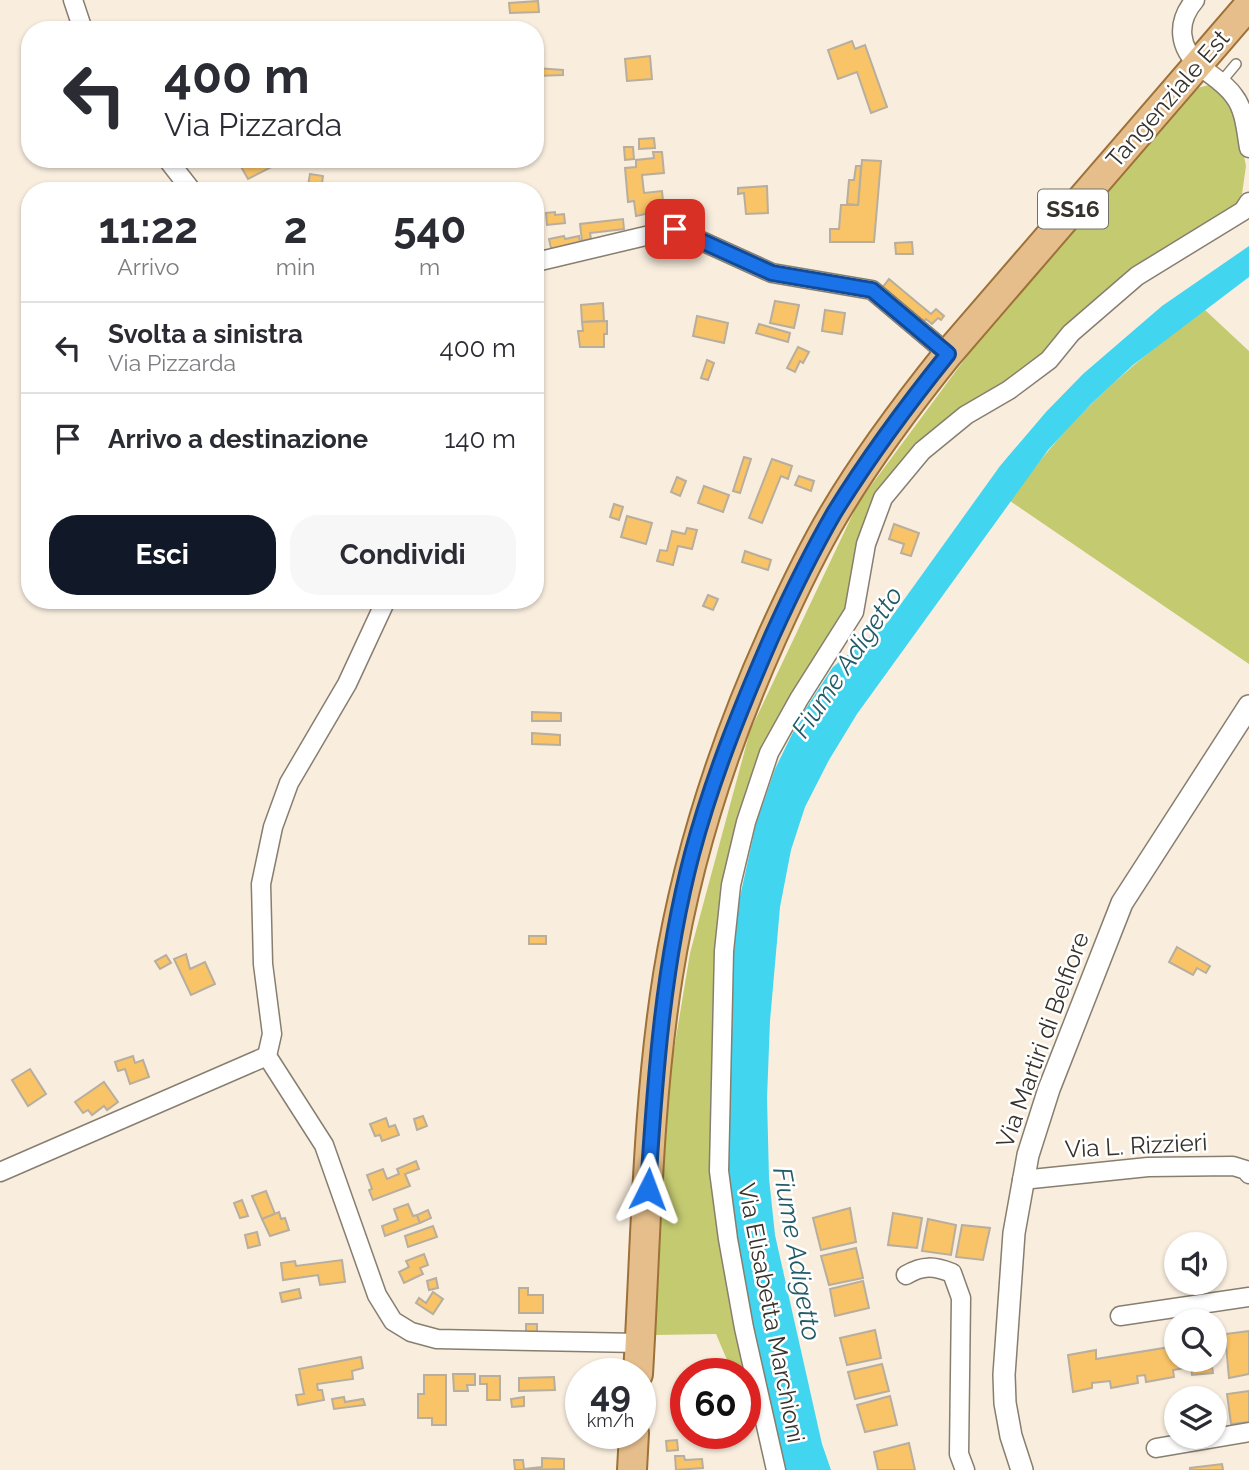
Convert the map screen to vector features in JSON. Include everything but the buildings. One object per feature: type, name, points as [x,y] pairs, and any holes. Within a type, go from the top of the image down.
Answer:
[{"type":"main road","name":"Tangenziale Est","points":[[639,1358],[660,1036],[680,910],[692,855],[746,695],[799,578],[834,514],[918,391],[1249,5]]},
{"type":"main road","points":[[632,1470],[633,1449]]},
{"type":"street","points":[[73,0],[80,21]]},
{"type":"street","points":[[1195,0],[1185,11],[1181,26],[1182,37],[1198,65],[1235,96],[1242,112],[1249,148]]},
{"type":"street","points":[[174,168],[185,182]]},
{"type":"street","name":"Via Elisabetta Marchioni","points":[[776,1470],[744,1328],[719,1171],[723,964],[731,885],[746,822],[769,752],[854,611],[866,544],[883,498],[922,451],[966,415],[1009,390],[1049,360],[1071,333],[1137,276],[1243,211],[1249,202]]},
{"type":"street","points":[[544,260],[675,229],[772,273],[872,290],[948,354]]},
{"type":"street","points":[[382,609],[347,684],[289,783],[273,827],[261,884],[263,964],[272,1034],[267,1056],[324,1145],[377,1295],[393,1321],[411,1332],[437,1339],[639,1343]]},
{"type":"street","name":"Via Martiri di Belfiore","points":[[1019,1468],[1005,1403],[1004,1375],[1013,1233],[1022,1180],[1049,1089],[1122,903],[1249,706]]},
{"type":"street","points":[[0,1172],[267,1056]]},
{"type":"street","name":"Via L. Rizzieri","points":[[1022,1180],[1160,1167],[1233,1166],[1246,1170],[1249,1174]]},
{"type":"street","points":[[906,1275],[917,1268],[934,1266],[952,1273],[957,1282],[961,1298],[959,1454],[965,1470]]},
{"type":"street","points":[[1120,1316],[1249,1297]]},
{"type":"street","points":[[1156,1448],[1249,1432]]},
{"type":"lane","points":[[1221,82],[1236,64]]},
{"type":"green space","points":[[1209,85],[1221,94],[1235,111],[1246,166],[1242,194],[1232,213],[1177,244],[1047,358],[882,494],[849,610],[765,748],[718,955],[710,1118],[716,1215],[730,1307],[743,1358],[726,1358],[716,1334],[655,1335],[666,1098],[690,953],[750,731],[858,503],[1010,298],[1197,88]]},
{"type":"green space","points":[[1205,310],[1249,351],[1249,664],[1010,501],[1044,456],[1084,411],[1142,358]]},
{"type":"water","name":"Fiume Adigetto","points":[[1249,246],[1249,277],[1133,365],[1091,404],[1048,450],[857,714],[805,807],[791,850],[780,907],[770,1021],[767,1098],[769,1178],[775,1235],[822,1444],[831,1470],[786,1470],[761,1376],[761,1358],[757,1358],[725,1182],[730,982],[736,915],[756,824],[775,769],[801,716],[833,667],[888,622],[1000,466],[1046,412],[1083,374],[1162,306]]},
{"type":"route","points":[[648,1189],[660,1036],[668,976],[692,855],[726,748],[746,695],[788,601],[834,514],[918,391],[948,354],[872,290],[772,273],[675,229]]}]
